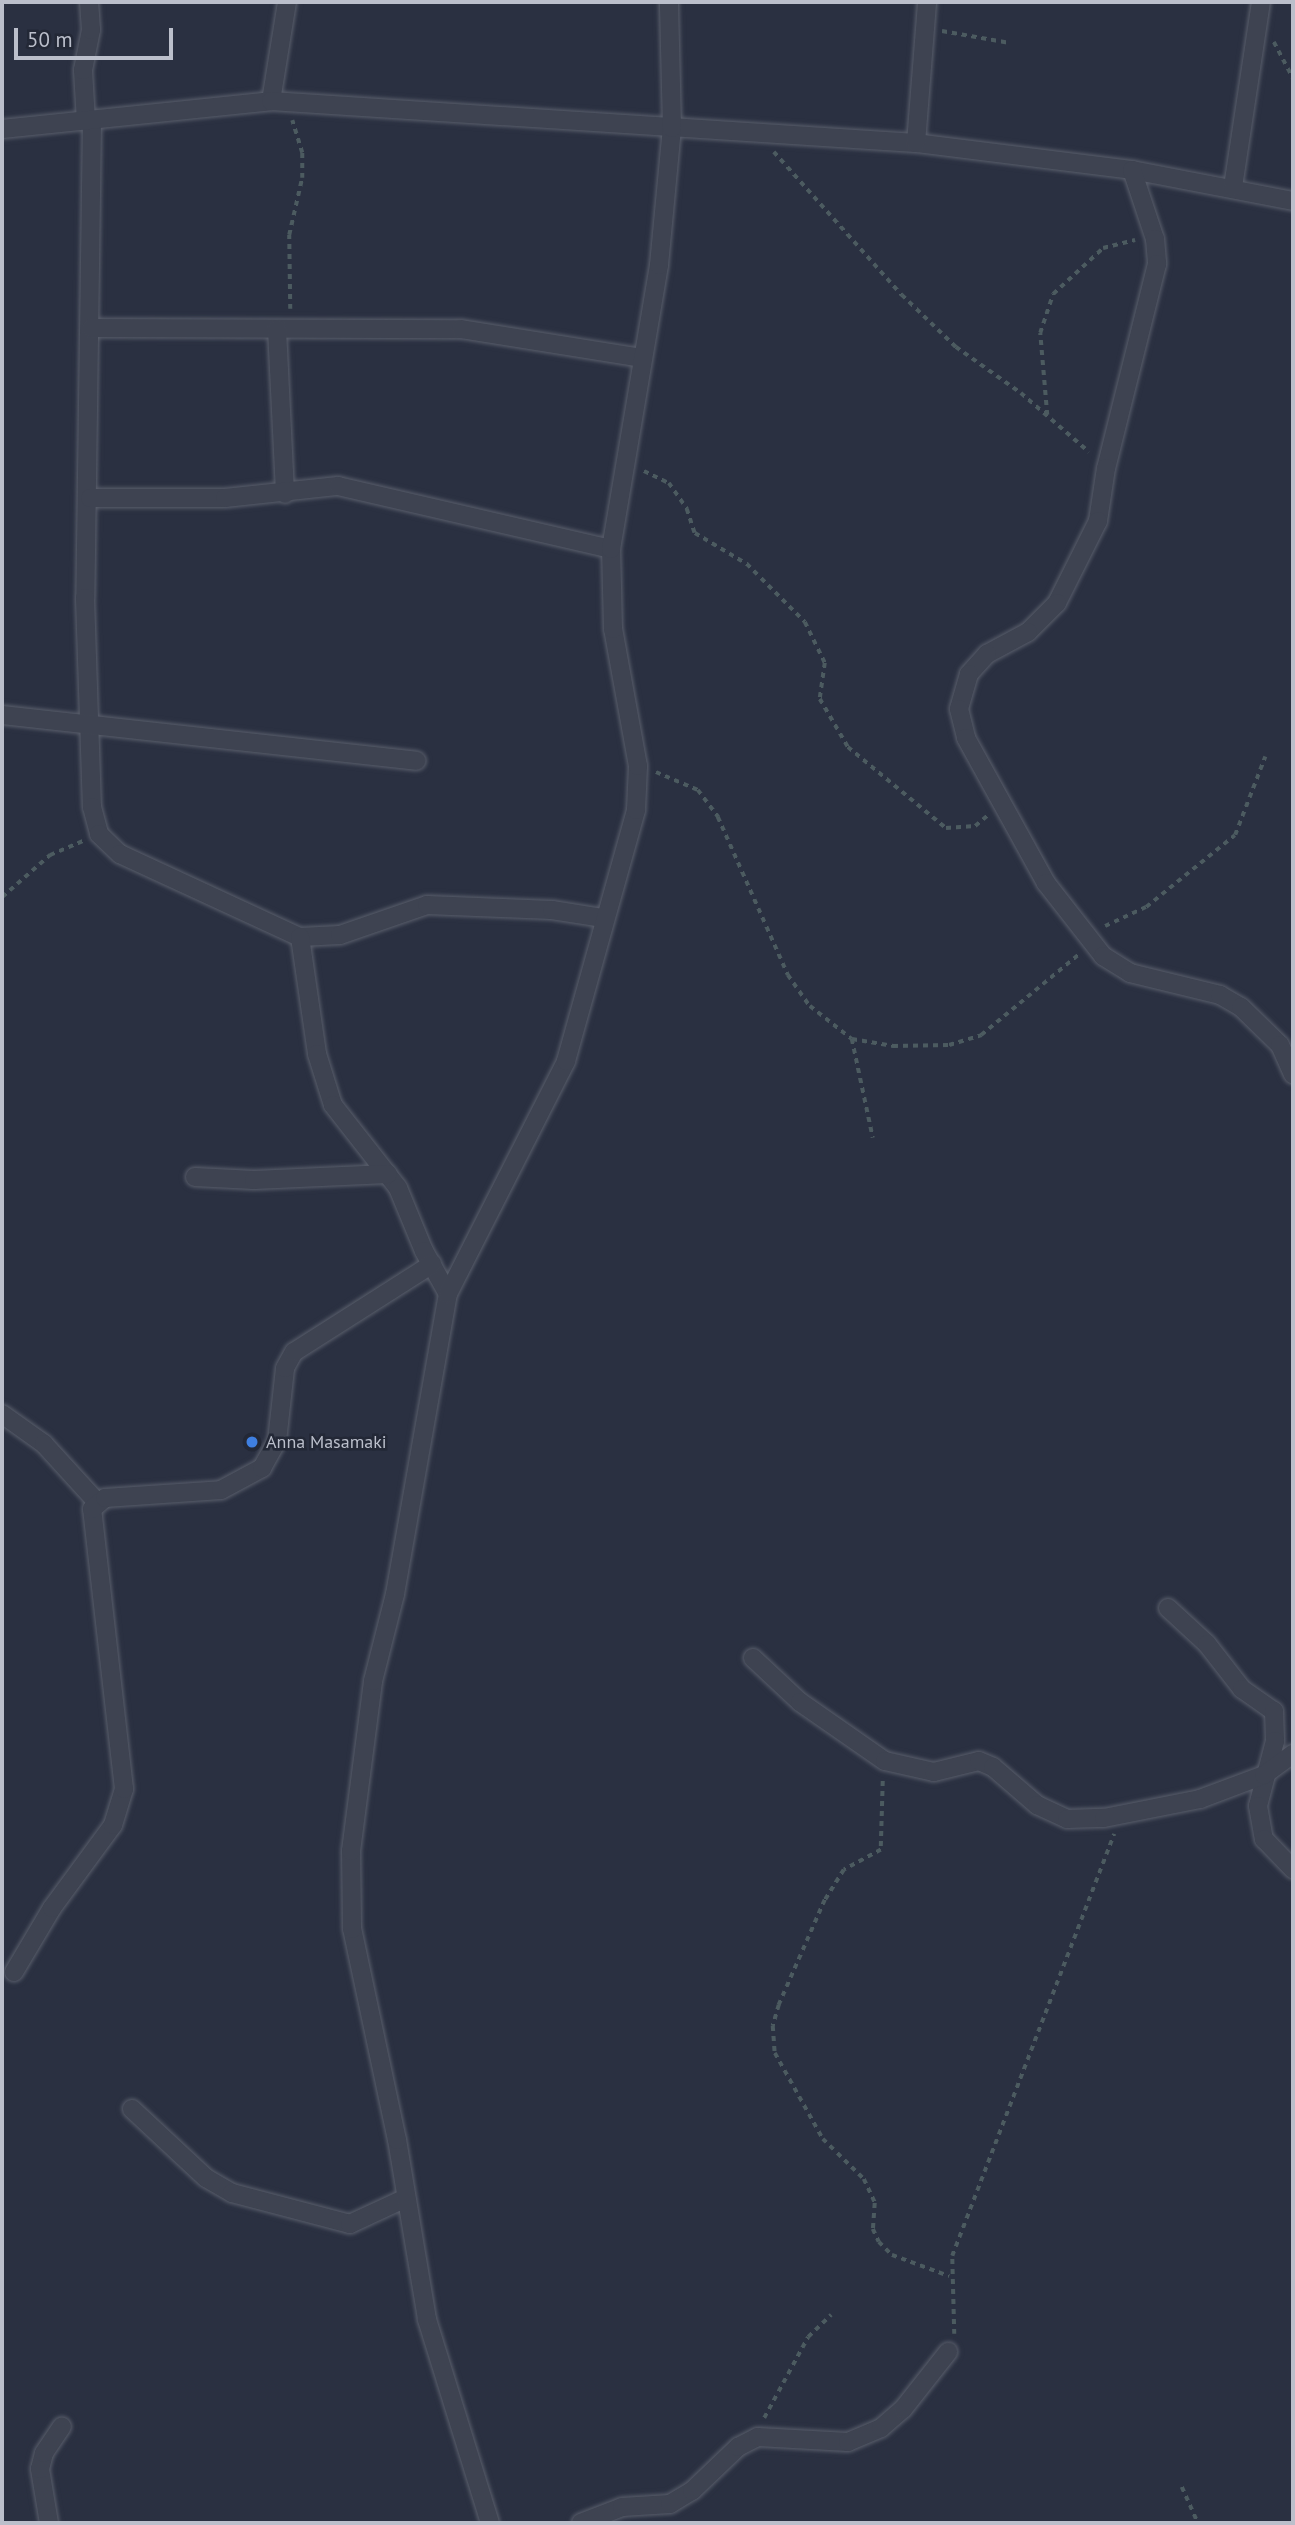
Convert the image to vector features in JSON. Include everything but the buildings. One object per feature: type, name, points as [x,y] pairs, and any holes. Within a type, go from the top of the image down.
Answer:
[{"type":"street","points":[[89,2],[91,30],[83,70],[89,121],[91,328],[90,498],[85,598],[92,807],[99,834],[120,854],[300,937],[340,934],[427,905],[552,910],[603,918]]},
{"type":"street","points":[[277,102],[287,2]]},
{"type":"street","points":[[490,2523],[427,2319],[406,2198],[352,1929],[351,1851],[373,1681],[395,1594],[448,1294],[566,1061],[603,918],[630,841],[638,766],[613,629],[611,549],[623,461],[659,265],[672,128],[669,2]]},
{"type":"street","points":[[916,143],[927,2]]},
{"type":"street","points":[[1233,187],[1259,9]]},
{"type":"street","points":[[2,129],[277,102],[672,128],[752,129],[916,143],[1132,170],[1233,187],[1293,201]]},
{"type":"street","points":[[1132,170],[1155,239],[1157,264],[1106,468],[1098,521],[1057,603],[1028,632],[987,654],[969,674],[960,692],[966,738],[1046,883],[1103,956],[1121,970],[1220,995],[1241,1007],[1280,1045],[1293,1074]]},
{"type":"street","points":[[91,328],[472,330],[642,358]]},
{"type":"street","points":[[283,329],[285,494]]},
{"type":"street","points":[[90,498],[285,494],[338,486],[389,494],[493,525],[611,549]]},
{"type":"street","points":[[2,715],[89,721],[416,761]]},
{"type":"street","points":[[300,937],[317,1054],[332,1105],[388,1174],[448,1294]]},
{"type":"street","points":[[195,1177],[254,1180],[388,1174]]},
{"type":"street","points":[[14,1972],[52,1908],[113,1825],[124,1789],[114,1675],[93,1552],[92,1509],[97,1502],[221,1490],[262,1468],[278,1441],[285,1368],[294,1352],[432,1264]]},
{"type":"street","points":[[2,1414],[44,1444],[97,1502]]},
{"type":"street","points":[[1168,1608],[1207,1644],[1242,1689],[1273,1711],[1275,1741],[1258,1806],[1264,1839],[1284,1864],[1293,1869]]},
{"type":"street","points":[[753,1658],[800,1702],[885,1761],[934,1772],[979,1761],[993,1767],[1037,1805],[1067,1819],[1119,1815],[1200,1799],[1264,1775],[1293,1754]]},
{"type":"street","points":[[132,2109],[206,2178],[232,2193],[350,2224],[406,2198]]},
{"type":"street","points":[[581,2523],[622,2507],[670,2504],[692,2491],[738,2447],[758,2437],[848,2442],[881,2428],[903,2410],[948,2353]]},
{"type":"street","points":[[48,2523],[40,2469],[62,2426]]},
{"type":"path","points":[[1259,9],[1293,78]]},
{"type":"path","points":[[926,28],[1010,43]]},
{"type":"path","points":[[277,102],[302,153],[302,178],[289,235],[283,329]]},
{"type":"path","points":[[752,129],[902,295],[956,347],[1047,415],[1106,468]]},
{"type":"path","points":[[1047,415],[1040,333],[1053,294],[1103,248],[1155,239]]},
{"type":"path","points":[[623,461],[669,483],[687,509],[695,533],[747,564],[805,622],[825,663],[820,699],[848,747],[946,828],[975,826],[1001,802]]},
{"type":"path","points":[[638,766],[698,790],[718,817],[788,975],[810,1006],[852,1039],[893,1046],[949,1045],[981,1035],[1090,937],[1146,907],[1235,835],[1265,757]]},
{"type":"path","points":[[2,897],[50,855],[99,834]]},
{"type":"path","points":[[852,1039],[873,1139]]},
{"type":"path","points":[[885,1761],[881,1850],[844,1870],[825,1900],[779,2005],[773,2026],[775,2053],[823,2139],[864,2179],[875,2203],[873,2229],[879,2242],[892,2255],[949,2276]]},
{"type":"path","points":[[948,2353],[954,2332],[949,2276],[952,2256],[973,2210],[1025,2059],[1096,1889],[1119,1815]]},
{"type":"path","points":[[758,2437],[766,2412],[808,2337],[831,2315]]},
{"type":"path","points":[[1182,2487],[1198,2523]]},
{"type":"place","name":"Anna Masamaki","points":[[252,1442]]}]
